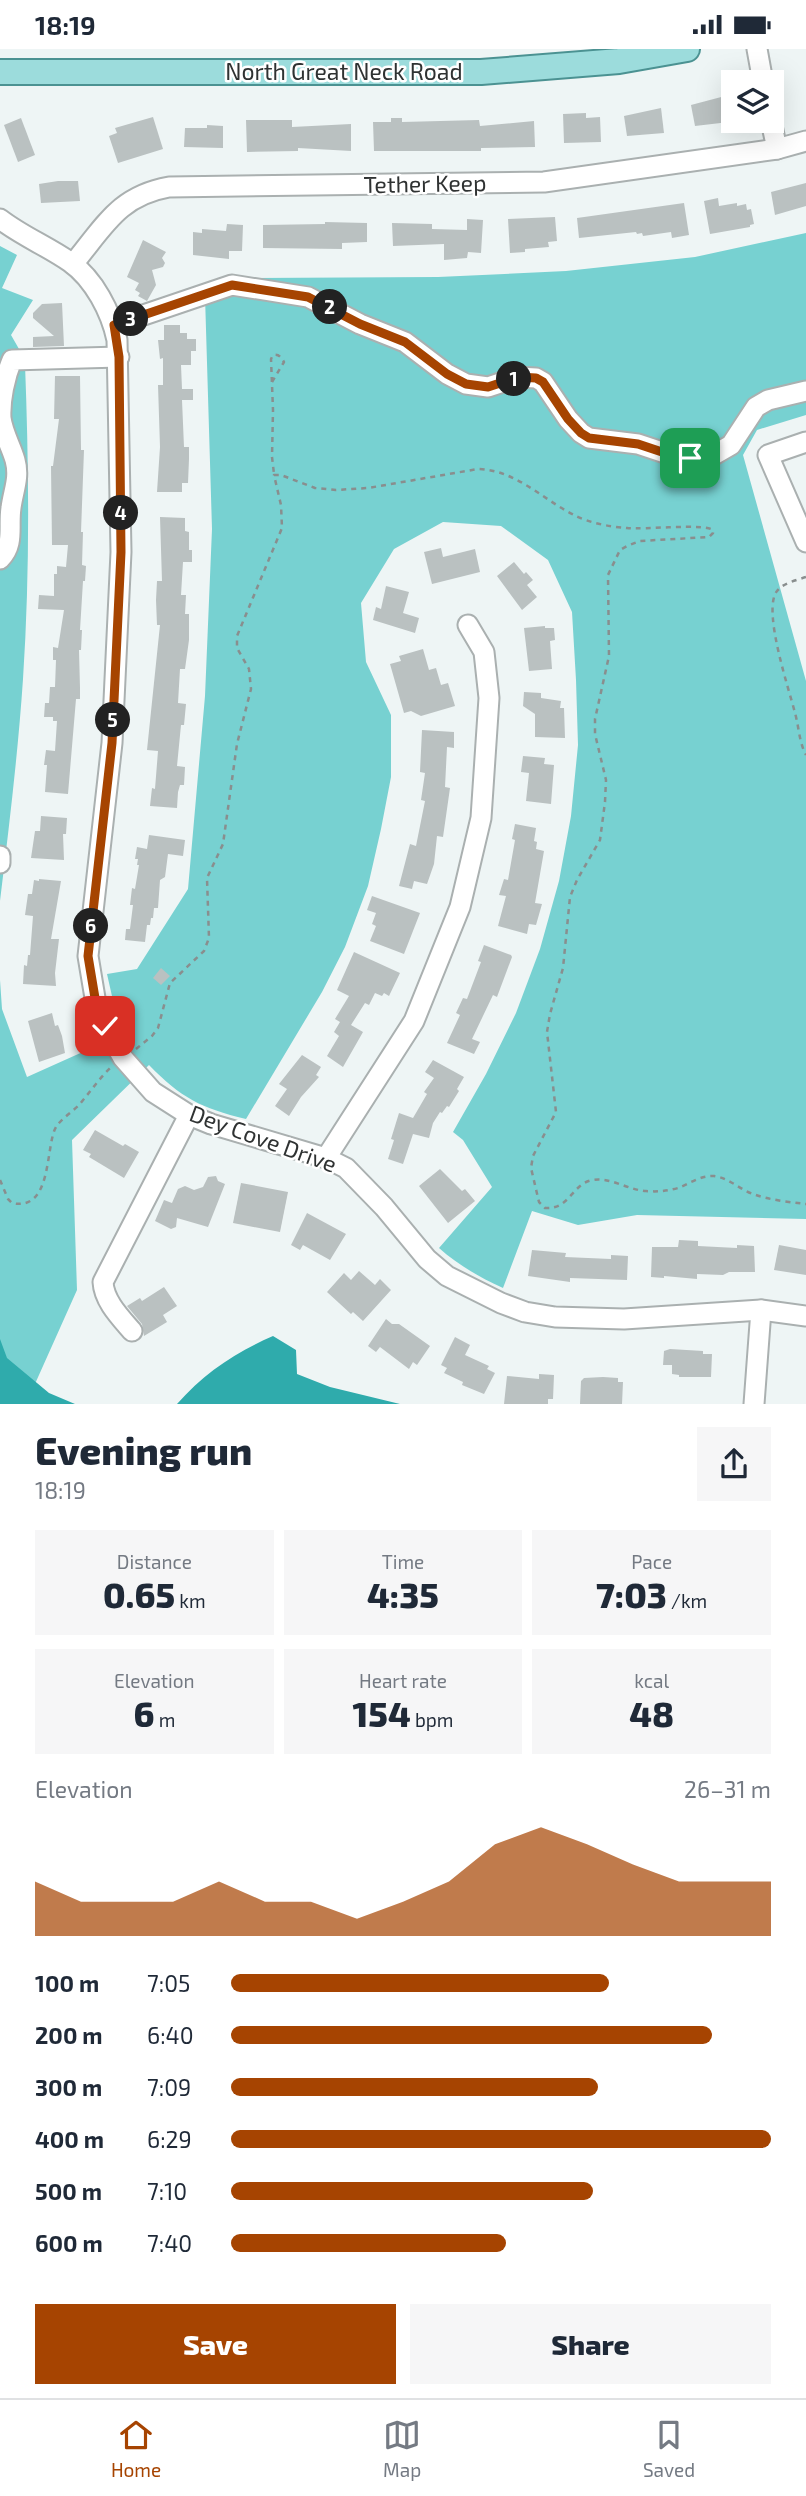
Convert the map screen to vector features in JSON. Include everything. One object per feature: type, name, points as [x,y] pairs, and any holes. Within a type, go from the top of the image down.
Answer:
[{"type":"main road","name":"North Great Neck Road","points":[[0,72],[481,72],[619,61],[687,49]]},
{"type":"street","points":[[757,49],[761,70]]},
{"type":"street","points":[[774,133],[777,149]]},
{"type":"street","name":"Tether Keep","points":[[73,264],[119,209],[133,197],[149,190],[169,187],[544,182],[777,149],[806,141]]},
{"type":"street","name":"Dey Cove Drive","points":[[0,219],[73,264],[97,292],[114,325],[119,357],[121,552],[112,743],[88,956],[96,1004],[123,1058],[153,1092],[189,1115],[326,1158],[345,1168],[427,1259],[447,1276],[525,1312],[555,1317],[624,1319],[761,1310],[806,1316]]},
{"type":"street","points":[[114,325],[232,285],[308,297],[360,324],[405,342],[447,374],[466,384],[488,387],[518,377],[536,378],[543,382],[568,419],[589,438],[638,444],[690,458],[712,456],[731,445],[756,407],[768,400],[806,391]]},
{"type":"street","points":[[0,559],[11,540],[11,508],[17,478],[15,461],[1,417],[3,392],[12,360],[119,357]]},
{"type":"street","points":[[806,442],[768,455],[806,542]]},
{"type":"street","points":[[326,1158],[414,1021],[460,907],[481,818],[489,698],[484,652],[468,625]]},
{"type":"street","points":[[0,856],[0,863]]},
{"type":"street","points":[[132,1331],[108,1300],[103,1282],[189,1115]]},
{"type":"street","points":[[754,1404],[761,1310]]},
{"type":"path","points":[[0,1179],[12,1203],[26,1203],[34,1196],[42,1186],[49,1167],[53,1132],[58,1124],[79,1105],[110,1067],[152,1036],[162,1017],[170,983],[204,951],[209,938],[206,878],[223,844],[235,752],[251,689],[249,669],[237,648],[237,636],[282,528],[281,505],[272,457],[271,359],[277,354],[284,362],[272,381]]},
{"type":"path","points":[[274,475],[281,475],[315,488],[336,490],[368,488],[490,469],[520,481],[576,516],[591,521],[627,529],[706,526],[713,530],[709,537],[640,541],[627,546],[620,550],[608,575],[608,656],[595,719],[595,734],[606,780],[600,840],[576,880],[570,897],[565,958],[547,1032],[556,1112],[533,1156],[531,1168],[539,1202],[545,1208],[562,1206],[587,1181],[613,1182],[640,1191],[656,1192],[713,1176],[725,1179],[751,1193],[806,1204]]},
{"type":"path","points":[[806,577],[783,585],[776,592],[773,606],[776,640],[799,739],[806,755]]},
{"type":"shaded area","points":[[806,233],[806,415],[757,430],[743,455],[806,681],[806,1219],[637,1215],[578,1225],[532,1211],[503,1288],[469,1270],[439,1248],[492,1187],[463,1140],[453,1132],[516,1013],[540,949],[559,881],[571,816],[578,745],[572,612],[548,560],[501,526],[443,522],[394,549],[361,603],[366,662],[391,715],[391,777],[368,886],[345,947],[322,992],[246,1119],[216,1111],[182,1094],[149,1065],[72,1140],[77,1290],[26,1404],[0,1404],[0,980],[2,1009],[27,1077],[125,1033],[114,1005],[107,974],[137,969],[188,889],[205,696],[212,529],[205,296],[231,278],[438,277],[566,271],[695,257]]},
{"type":"shaded area","points":[[0,246],[17,255],[2,288],[33,300],[11,335],[25,364],[28,561],[21,707],[0,901]]},
{"type":"shaded area","points":[[273,1336],[296,1350],[297,1374],[330,1387],[400,1404],[177,1404],[221,1364]]},
{"type":"shaded area","points":[[0,1339],[7,1358],[49,1393],[75,1404],[0,1404]]},
{"type":"building","points":[[721,97],[721,123],[695,126],[691,105]]},
{"type":"building","points":[[661,108],[664,133],[627,136],[624,116]]},
{"type":"building","points":[[586,113],[586,118],[600,117],[601,142],[564,143],[563,114]]},
{"type":"building","points":[[153,117],[163,149],[118,163],[109,136],[117,133],[115,128]]},
{"type":"building","points":[[21,118],[35,155],[18,162],[4,125]]},
{"type":"building","points":[[391,118],[402,118],[402,122],[479,120],[480,126],[534,121],[535,147],[481,148],[481,151],[374,151],[373,122],[391,122]]},
{"type":"building","points":[[246,120],[292,120],[292,127],[351,124],[351,151],[298,148],[298,151],[247,152]]},
{"type":"building","points":[[207,125],[223,126],[223,148],[184,147],[185,128],[207,128]]},
{"type":"building","points":[[78,181],[80,201],[41,203],[39,184]]},
{"type":"building","points":[[806,183],[806,206],[775,215],[771,192]]},
{"type":"building","points":[[718,198],[719,206],[746,204],[747,210],[751,209],[754,224],[710,234],[704,201]]},
{"type":"building","points":[[684,203],[689,235],[672,238],[671,232],[643,236],[642,233],[636,232],[579,238],[577,218]]},
{"type":"building","points":[[555,217],[557,241],[548,242],[549,247],[510,253],[508,219]]},
{"type":"building","points":[[467,219],[483,220],[481,253],[468,252],[467,258],[444,260],[444,244],[393,246],[392,223],[432,224],[432,229],[467,230]]},
{"type":"building","points":[[367,223],[367,242],[342,243],[342,249],[263,248],[263,225]]},
{"type":"building","points":[[227,224],[243,225],[242,251],[229,251],[229,259],[193,255],[193,232],[202,233],[202,229],[226,231]]},
{"type":"building","points":[[143,240],[166,252],[162,258],[165,263],[163,267],[152,270],[156,285],[147,301],[138,296],[140,293],[135,290],[139,283],[127,277]]},
{"type":"building","points":[[62,303],[64,346],[33,347],[33,337],[54,336],[33,318],[33,313],[42,304]]},
{"type":"building","points":[[164,325],[180,325],[180,333],[187,333],[187,339],[196,339],[196,351],[191,351],[191,365],[181,365],[182,389],[193,389],[193,400],[182,400],[184,447],[189,447],[189,459],[188,483],[182,483],[182,492],[157,492],[160,447],[158,385],[163,385],[163,358],[160,359],[158,340],[164,340]]},
{"type":"building","points":[[55,376],[80,376],[81,450],[84,450],[81,532],[82,565],[86,566],[79,650],[80,699],[76,699],[68,794],[45,792],[47,765],[44,765],[46,750],[55,751],[57,721],[53,721],[53,717],[44,717],[45,703],[49,703],[50,687],[55,687],[56,660],[53,660],[53,647],[58,648],[64,610],[38,609],[39,595],[54,596],[54,574],[57,574],[57,566],[66,567],[68,545],[52,545],[51,466],[59,419],[54,419]]},
{"type":"building","points":[[160,517],[185,518],[185,531],[189,532],[189,550],[192,550],[192,562],[183,562],[181,595],[186,595],[185,614],[189,614],[189,640],[185,669],[180,669],[178,703],[186,704],[177,766],[185,767],[184,785],[180,785],[177,808],[150,806],[152,788],[155,789],[158,751],[147,750],[160,625],[157,625],[156,600],[157,581],[162,581]]},
{"type":"building","points":[[441,548],[443,557],[475,549],[480,572],[432,584],[424,552]]},
{"type":"building","points":[[514,562],[533,580],[527,585],[537,597],[522,610],[497,576]]},
{"type":"building","points":[[386,586],[409,592],[403,613],[419,618],[415,633],[373,620],[376,607],[381,609]]},
{"type":"building","points":[[524,628],[554,628],[555,640],[550,641],[552,669],[529,671]]},
{"type":"building","points":[[423,649],[429,670],[436,668],[441,685],[448,683],[455,706],[421,716],[411,711],[404,713],[390,664],[401,661],[399,656]]},
{"type":"building","points":[[524,692],[541,693],[541,698],[561,701],[560,708],[564,708],[565,738],[535,737],[535,714],[523,706]]},
{"type":"building","points":[[422,730],[454,732],[454,748],[447,747],[445,787],[450,788],[443,837],[437,836],[434,864],[427,884],[414,881],[412,889],[399,886],[410,844],[416,846],[425,801],[421,800],[425,773],[420,772]]},
{"type":"building","points":[[523,756],[545,758],[544,764],[554,765],[551,804],[526,801],[529,773],[521,772]]},
{"type":"building","points":[[41,816],[67,818],[66,834],[63,834],[64,860],[31,858],[35,831],[40,831]]},
{"type":"building","points":[[515,824],[536,828],[536,849],[544,851],[535,903],[542,904],[536,925],[529,924],[527,934],[498,926],[506,896],[499,895],[504,879],[508,880]]},
{"type":"building","points":[[149,835],[185,840],[183,856],[168,854],[165,877],[160,880],[158,908],[154,908],[153,918],[150,925],[147,925],[145,942],[125,940],[126,929],[130,929],[132,888],[135,889],[139,865],[138,859],[135,859],[137,847],[147,849]]},
{"type":"building","points":[[34,880],[61,881],[51,939],[59,939],[56,986],[23,984],[24,965],[27,966],[30,955],[33,916],[25,915],[28,894],[32,894]]},
{"type":"building","points":[[372,896],[420,913],[404,954],[370,941],[376,926],[372,924],[376,913],[367,910]]},
{"type":"building","points":[[484,945],[512,957],[497,997],[493,995],[472,1039],[480,1042],[474,1054],[447,1043],[460,1015],[456,1013],[463,998],[467,999],[481,962],[478,961]]},
{"type":"building","points":[[354,952],[400,973],[389,996],[375,993],[369,1005],[365,1003],[351,1025],[363,1032],[343,1067],[327,1056],[339,1036],[334,1032],[340,1022],[335,1019],[349,996],[337,990]]},
{"type":"building","points":[[161,968],[170,976],[161,985],[153,978]]},
{"type":"building","points":[[52,1013],[55,1026],[58,1025],[62,1036],[65,1053],[39,1062],[28,1021]]},
{"type":"building","points":[[302,1055],[321,1067],[316,1075],[319,1077],[289,1116],[275,1106],[287,1089],[279,1084]]},
{"type":"building","points":[[433,1060],[464,1077],[457,1089],[459,1091],[449,1107],[440,1112],[433,1123],[429,1138],[413,1134],[403,1164],[388,1159],[399,1113],[413,1118],[427,1094],[424,1092],[434,1078],[425,1072]]},
{"type":"building","points":[[95,1130],[139,1152],[124,1178],[89,1157],[91,1154],[83,1150]]},
{"type":"building","points":[[440,1169],[462,1191],[465,1189],[475,1201],[448,1223],[419,1186]]},
{"type":"building","points":[[216,1176],[218,1181],[225,1184],[208,1227],[177,1218],[176,1227],[171,1229],[155,1221],[164,1200],[172,1203],[178,1189],[185,1186],[194,1190],[203,1187],[208,1177]]},
{"type":"building","points":[[241,1183],[288,1192],[280,1232],[233,1223]]},
{"type":"building","points":[[307,1213],[346,1234],[330,1260],[303,1245],[300,1250],[291,1245]]},
{"type":"building","points":[[679,1240],[698,1241],[698,1246],[754,1246],[755,1272],[697,1274],[697,1279],[651,1277],[652,1247],[678,1247]]},
{"type":"building","points":[[779,1245],[806,1250],[806,1275],[774,1270]]},
{"type":"building","points":[[532,1250],[566,1253],[565,1257],[611,1259],[611,1255],[628,1256],[627,1280],[570,1278],[570,1282],[528,1276]]},
{"type":"building","points":[[359,1271],[375,1285],[380,1279],[391,1290],[363,1321],[327,1292],[344,1273],[351,1280]]},
{"type":"building","points":[[164,1287],[177,1306],[163,1315],[167,1322],[144,1336],[142,1324],[127,1306],[140,1298],[142,1301]]},
{"type":"building","points":[[386,1319],[392,1324],[399,1324],[430,1346],[417,1365],[413,1362],[409,1369],[380,1347],[376,1352],[368,1346]]},
{"type":"building","points":[[455,1337],[470,1345],[465,1355],[489,1366],[487,1369],[495,1373],[484,1394],[462,1385],[463,1382],[444,1373],[447,1368],[441,1365]]},
{"type":"building","points":[[670,1349],[712,1354],[711,1377],[679,1377],[672,1374],[672,1365],[663,1365],[664,1351]]},
{"type":"building","points":[[539,1374],[554,1375],[553,1399],[548,1399],[548,1404],[504,1404],[507,1376],[539,1379]]},
{"type":"building","points":[[584,1378],[618,1378],[618,1382],[623,1382],[622,1404],[580,1404],[581,1381]]},
{"type":"route","points":[[105,1026],[96,1004],[88,956],[112,743],[121,552],[119,357],[114,325],[232,285],[308,297],[360,324],[405,342],[447,374],[466,384],[488,387],[518,377],[536,378],[551,392],[568,419],[589,438],[638,444],[690,458]]}]
